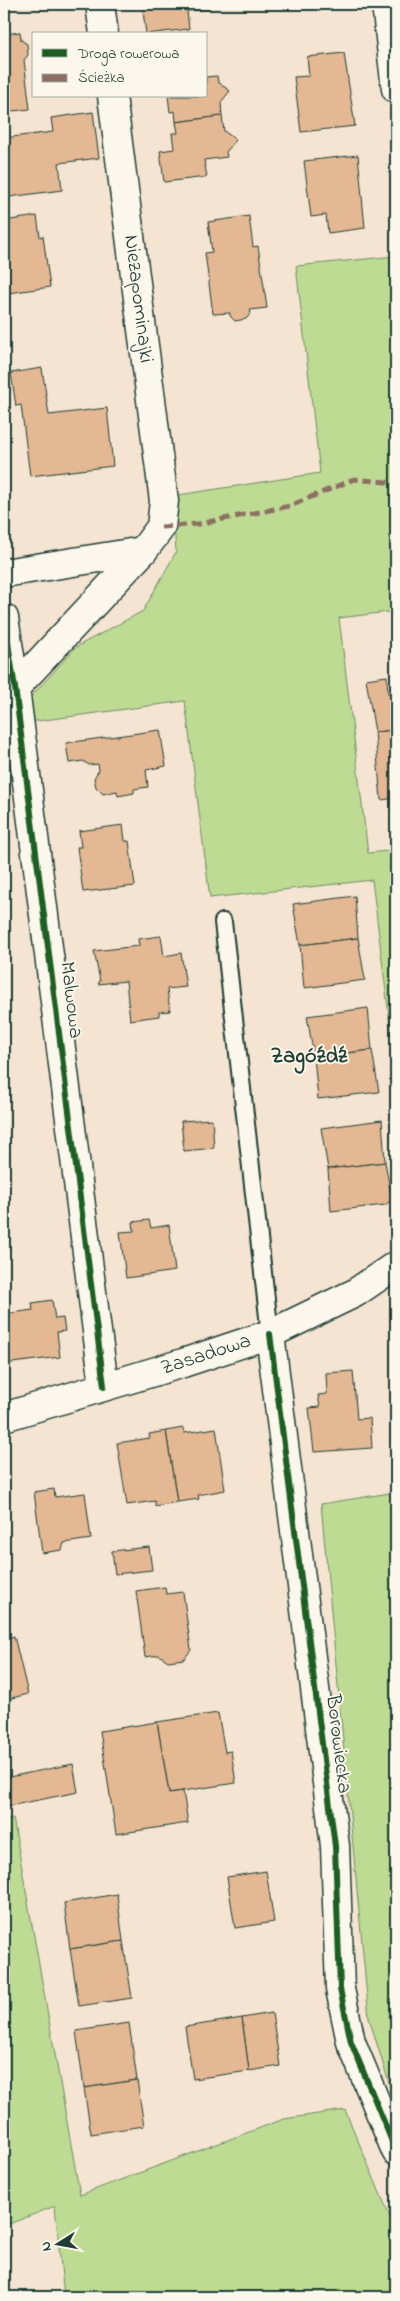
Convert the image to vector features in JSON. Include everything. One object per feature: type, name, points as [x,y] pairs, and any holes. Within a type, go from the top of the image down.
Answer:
[{"type":"street","points":[[100,4],[104,32]]},
{"type":"street","points":[[386,4],[396,89]]},
{"type":"street","name":"Niezapominajki","points":[[15,688],[143,551],[161,527],[164,501],[112,98]]},
{"type":"street","points":[[4,573],[143,551]]},
{"type":"street","name":"Malwowa","points":[[4,618],[15,688],[104,1386]]},
{"type":"street","name":"Zasadowa","points":[[4,1416],[183,1363],[270,1334],[355,1293],[396,1265]]},
{"type":"street","name":"Borowiecka","points":[[270,1334],[335,1846],[343,2004],[351,2042],[396,2152]]},
{"type":"lane","points":[[223,922],[270,1334]]},
{"type":"green space","points":[[396,256],[396,611],[339,618],[368,853],[396,850],[396,1072],[372,880],[210,898],[185,701],[30,722],[28,700],[76,647],[143,611],[176,552],[172,496],[320,473],[296,266]]},
{"type":"green space","points":[[396,1492],[396,2106],[369,2018],[321,1504]]},
{"type":"green space","points":[[13,1818],[80,2195],[284,2119],[345,2110],[396,2231],[396,2297],[64,2297],[55,2206],[4,2226],[4,1820]]},
{"type":"building","points":[[142,4],[209,4],[210,9],[187,11],[189,29],[146,32]]},
{"type":"building","points":[[20,32],[21,40],[27,44],[28,55],[24,60],[30,109],[4,112],[4,34]]},
{"type":"building","points":[[344,53],[355,126],[301,132],[294,77],[309,76],[307,57]]},
{"type":"building","points":[[217,76],[218,82],[230,91],[221,102],[222,116],[176,122],[175,111],[170,112],[168,98],[208,98],[208,77]]},
{"type":"building","points":[[93,112],[99,158],[59,163],[62,190],[9,197],[4,138],[53,132],[51,118]]},
{"type":"building","points":[[222,116],[224,131],[236,140],[226,152],[227,157],[204,160],[207,177],[164,182],[160,151],[174,149],[172,133],[178,133],[176,122]]},
{"type":"building","points":[[358,155],[365,228],[328,233],[326,215],[311,217],[304,161]]},
{"type":"building","points":[[37,216],[40,237],[43,236],[50,287],[8,293],[4,260],[4,221]]},
{"type":"building","points":[[249,216],[253,247],[258,246],[267,308],[250,310],[251,313],[246,319],[235,321],[230,316],[230,313],[213,314],[205,253],[212,252],[208,222]]},
{"type":"building","points":[[42,368],[49,415],[107,408],[113,466],[30,476],[21,405],[16,406],[11,373]]},
{"type":"building","points":[[387,676],[388,694],[396,693],[396,730],[375,732],[366,679]]},
{"type":"building","points":[[160,730],[166,766],[146,770],[148,787],[134,789],[134,793],[118,796],[117,791],[103,794],[96,787],[94,778],[99,770],[98,764],[89,765],[83,761],[69,763],[66,743]]},
{"type":"building","points":[[396,730],[396,798],[381,800],[375,732]]},
{"type":"building","points":[[123,825],[125,841],[129,841],[135,886],[83,892],[77,847],[81,847],[79,831]]},
{"type":"building","points":[[355,896],[358,938],[300,945],[293,904]]},
{"type":"building","points":[[161,936],[164,956],[181,953],[186,987],[167,989],[170,1011],[159,1012],[159,1016],[130,1020],[126,981],[98,984],[100,981],[94,951],[139,946],[138,939]]},
{"type":"building","points":[[358,938],[365,980],[304,988],[300,945]]},
{"type":"building","points":[[368,1008],[372,1050],[314,1057],[307,1016]]},
{"type":"building","points":[[372,1050],[379,1092],[318,1099],[314,1057]]},
{"type":"building","points":[[4,1067],[7,1098],[4,1098]]},
{"type":"building","points":[[212,1119],[214,1148],[184,1151],[181,1121]]},
{"type":"building","points":[[382,1120],[385,1162],[328,1169],[321,1128]]},
{"type":"building","points":[[385,1162],[392,1200],[385,1205],[331,1211],[328,1169]]},
{"type":"building","points":[[149,1220],[151,1228],[169,1225],[175,1271],[126,1278],[120,1232],[134,1231],[133,1222]]},
{"type":"building","points":[[52,1300],[55,1319],[63,1318],[65,1331],[57,1332],[60,1357],[4,1364],[4,1314],[33,1310],[32,1303]]},
{"type":"building","points":[[353,1371],[357,1419],[370,1418],[372,1448],[314,1452],[309,1408],[320,1407],[318,1395],[327,1394],[326,1373]]},
{"type":"building","points":[[183,1428],[184,1433],[216,1428],[225,1490],[198,1495],[199,1499],[177,1502],[166,1431]]},
{"type":"building","points":[[166,1431],[177,1502],[155,1506],[155,1501],[127,1505],[117,1443],[150,1438],[149,1434]]},
{"type":"building","points":[[54,1489],[55,1497],[85,1493],[91,1539],[64,1543],[62,1550],[42,1553],[34,1492]]},
{"type":"building","points":[[149,1547],[152,1570],[115,1574],[112,1551]]},
{"type":"building","points":[[165,1587],[166,1594],[183,1592],[191,1650],[184,1659],[168,1661],[159,1655],[145,1657],[136,1591]]},
{"type":"building","points":[[14,1636],[28,1694],[4,1700],[4,1639]]},
{"type":"building","points":[[218,1713],[225,1752],[231,1751],[236,1783],[169,1793],[157,1722]]},
{"type":"building","points":[[157,1722],[169,1793],[183,1791],[188,1823],[116,1834],[100,1731]]},
{"type":"building","points":[[73,1764],[78,1792],[4,1807],[4,1778]]},
{"type":"building","points":[[266,1871],[274,1922],[235,1928],[227,1877]]},
{"type":"building","points":[[117,1894],[123,1941],[70,1949],[64,1903]]},
{"type":"building","points":[[123,1941],[132,1998],[79,2006],[70,1949]]},
{"type":"building","points":[[272,2013],[280,2066],[249,2071],[242,2018]]},
{"type":"building","points":[[242,2018],[249,2071],[193,2079],[185,2027]]},
{"type":"building","points":[[129,2023],[137,2080],[84,2088],[76,2031]]},
{"type":"building","points":[[137,2080],[144,2126],[91,2134],[84,2088]]},
{"type":"marked path","points":[[161,527],[198,524],[290,506],[354,479],[396,483]]},
{"type":"cycle path","points":[[4,618],[15,688],[104,1386]]},
{"type":"cycle path","points":[[270,1334],[335,1846],[340,1989],[351,2042],[396,2151]]},
{"type":"district","name":"Zagóźdź","points":[[309,1057]]}]
